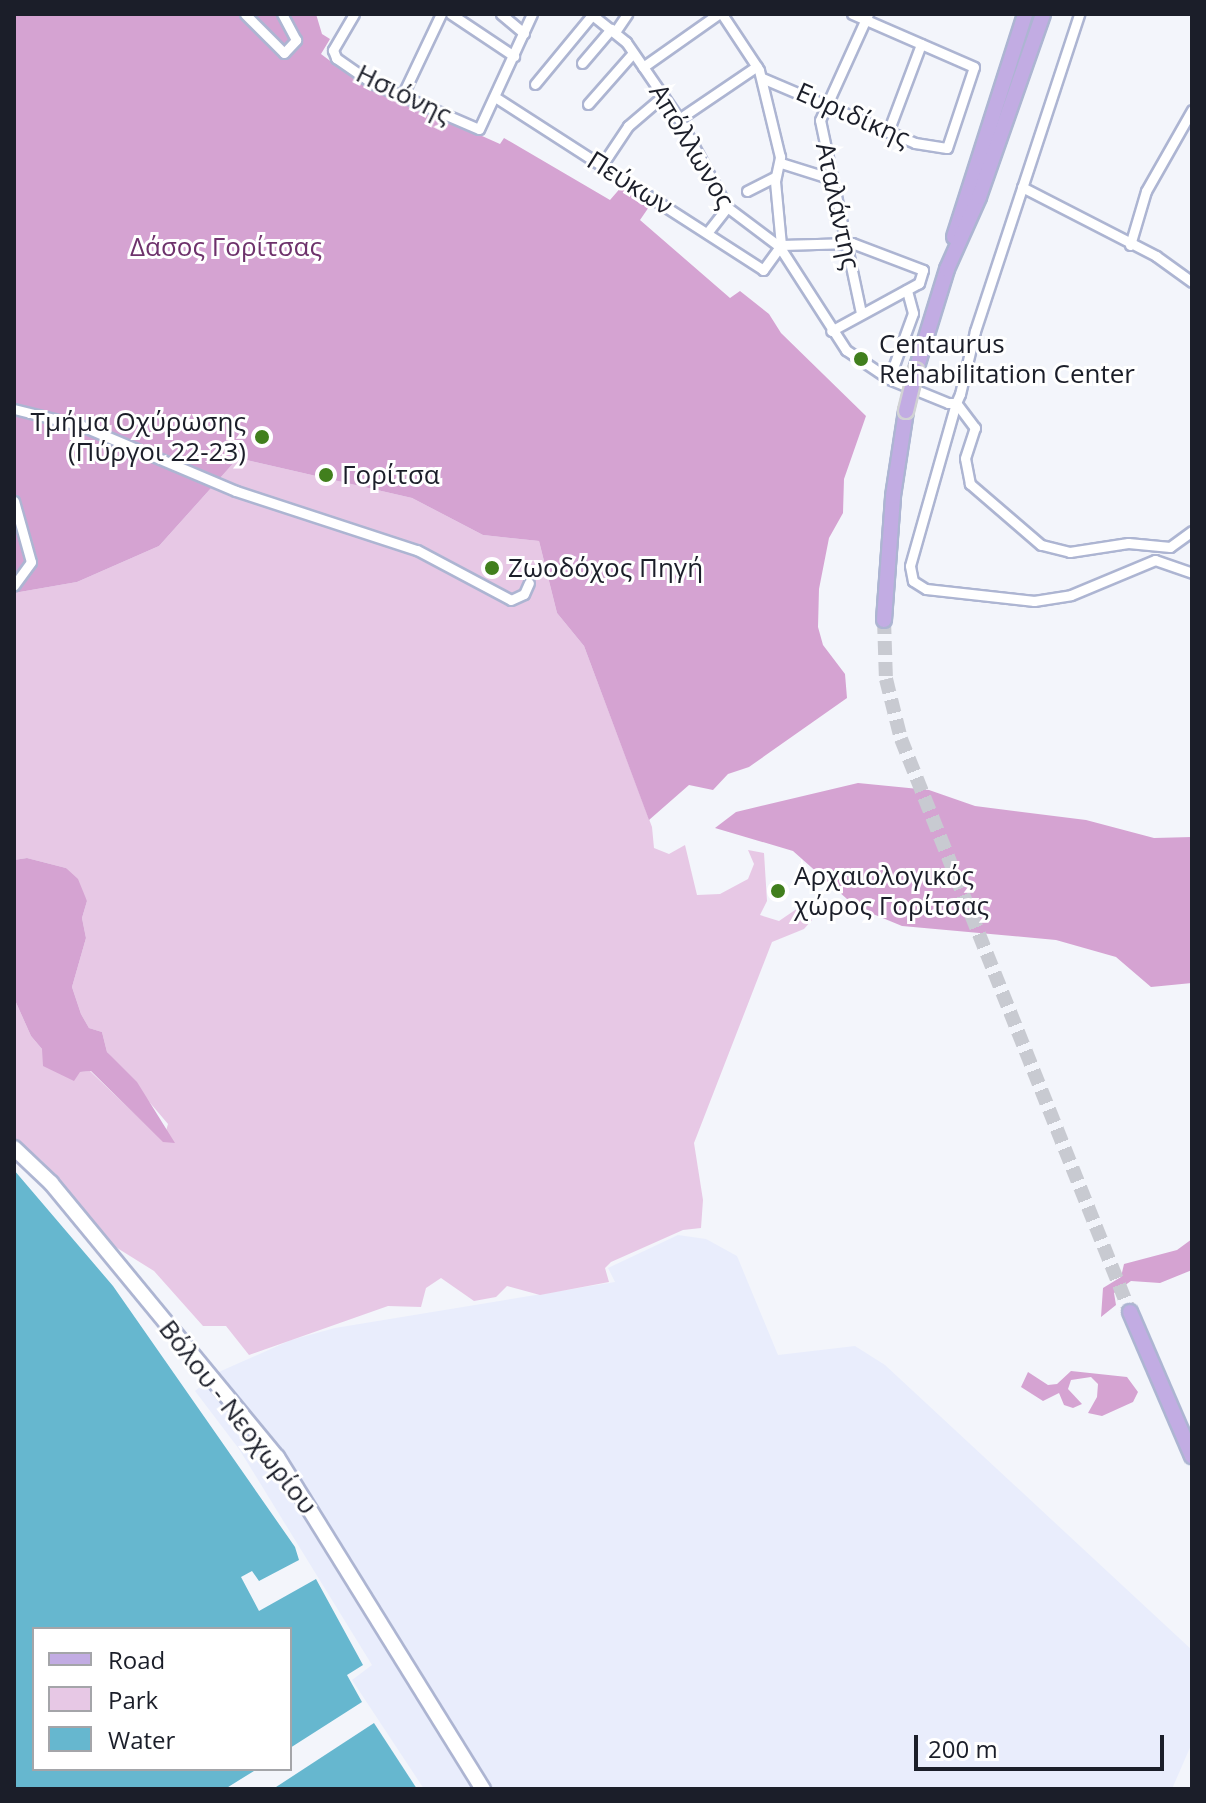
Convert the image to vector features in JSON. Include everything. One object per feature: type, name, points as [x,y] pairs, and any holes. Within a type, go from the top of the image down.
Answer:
[{"type":"main road","points":[[884,620],[892,507],[906,411],[916,370],[947,269],[964,194],[1023,15],[1041,19],[979,197],[947,269]]},
{"type":"main road","name":"Βόλου - Νεοχωρίου","points":[[14,1148],[51,1183],[277,1457],[483,1789]]},
{"type":"main road","points":[[1130,1312],[1192,1456]]},
{"type":"street","points":[[245,14],[284,53],[296,40],[282,14]]},
{"type":"street","name":"Ησιόνης","points":[[354,14],[333,53],[365,78],[479,129],[495,97]]},
{"type":"street","points":[[402,96],[441,14]]},
{"type":"street","points":[[451,14],[514,56]]},
{"type":"street","points":[[501,14],[524,33]]},
{"type":"street","points":[[495,97],[532,14]]},
{"type":"street","points":[[582,63],[627,14]]},
{"type":"street","points":[[643,67],[720,14],[757,66],[762,78],[781,163],[775,177],[781,246],[845,242],[919,267],[922,280],[831,331]]},
{"type":"street","points":[[852,14],[867,17],[921,44],[888,132]]},
{"type":"street","points":[[1079,14],[1022,187],[919,525],[910,566],[916,584],[933,591],[1049,600],[1155,560],[1192,573]]},
{"type":"street","points":[[535,84],[591,15]]},
{"type":"street","name":"Απόλλωνος","points":[[591,15],[613,30],[633,53],[679,119],[727,207],[781,246],[831,331],[856,360],[934,400],[956,403]]},
{"type":"street","name":"Αταλάντης","points":[[861,313],[820,120],[867,17]]},
{"type":"street","name":"Ευριδίκης","points":[[762,78],[888,132],[946,149],[974,67],[921,44]]},
{"type":"street","points":[[588,104],[633,53]]},
{"type":"street","points":[[679,119],[757,66]]},
{"type":"street","points":[[602,165],[628,126],[663,96]]},
{"type":"street","name":"Πεύκων","points":[[495,97],[763,270],[781,246]]},
{"type":"street","points":[[1130,245],[1146,191],[1192,110]]},
{"type":"street","points":[[781,163],[832,179]]},
{"type":"street","points":[[747,191],[775,177]]},
{"type":"street","points":[[1022,187],[1175,267],[1192,282]]},
{"type":"street","points":[[707,233],[727,207]]},
{"type":"street","points":[[889,379],[913,313],[907,290]]},
{"type":"street","points":[[956,403],[975,428],[965,458],[970,484],[1041,545],[1070,552],[1128,543],[1170,547],[1192,531]]},
{"type":"street","points":[[14,409],[82,426],[236,491],[417,550],[511,600],[524,594],[529,583]]},
{"type":"street","points":[[14,501],[31,562],[14,585]]},
{"type":"shaded area","points":[[678,1235],[706,1239],[737,1256],[778,1355],[855,1346],[885,1365],[1192,1650],[1192,1743],[1172,1789],[424,1789],[352,1680],[372,1665],[239,1449],[195,1391],[221,1371],[291,1340],[335,1328],[615,1282],[608,1268]]},
{"type":"green space","name":"Δάσος Γορίτσας","points":[[14,14],[316,14],[322,34],[330,39],[321,54],[354,79],[500,144],[504,138],[610,200],[623,185],[651,204],[640,220],[730,298],[740,291],[769,314],[781,333],[866,416],[844,479],[843,513],[829,538],[819,589],[818,627],[823,645],[845,674],[847,698],[749,767],[728,774],[713,790],[689,785],[649,820],[584,646],[557,613],[539,541],[483,535],[412,498],[238,458],[159,546],[77,582],[14,593]]},
{"type":"green space","points":[[238,458],[412,498],[483,535],[539,541],[557,613],[584,646],[652,827],[654,848],[669,854],[685,845],[697,895],[720,894],[748,879],[754,864],[748,850],[764,853],[767,901],[760,915],[779,921],[798,908],[812,920],[804,929],[772,942],[694,1143],[703,1200],[701,1228],[683,1230],[611,1262],[605,1268],[609,1282],[540,1295],[507,1286],[496,1297],[474,1301],[441,1278],[426,1288],[421,1307],[388,1306],[249,1355],[226,1326],[203,1326],[154,1271],[114,1246],[42,1161],[14,1138],[14,998],[31,1036],[42,1049],[80,1072],[90,1071],[163,1141],[168,1124],[107,1052],[102,1032],[89,1028],[81,1014],[72,987],[86,938],[82,918],[87,901],[66,868],[27,858],[14,860],[14,593],[77,582],[159,546]]},
{"type":"green space","points":[[858,783],[929,790],[975,806],[1086,820],[1154,838],[1192,837],[1192,983],[1151,987],[1116,957],[1056,940],[902,926],[856,907],[793,851],[715,828],[736,812]]},
{"type":"green space","points":[[27,858],[66,868],[78,879],[87,901],[82,918],[86,938],[72,987],[81,1014],[89,1028],[102,1032],[107,1052],[137,1082],[175,1143],[163,1142],[91,1071],[80,1072],[74,1081],[43,1066],[42,1049],[31,1036],[14,998],[14,860]]},
{"type":"green space","points":[[1192,1239],[1192,1270],[1160,1283],[1131,1281],[1114,1293],[1116,1305],[1101,1317],[1103,1288],[1121,1277],[1124,1264],[1177,1250]]},
{"type":"green space","points":[[1071,1371],[1127,1377],[1138,1392],[1133,1402],[1102,1416],[1088,1413],[1097,1397],[1098,1384],[1091,1377],[1071,1380],[1068,1389],[1082,1404],[1073,1408],[1064,1405],[1059,1393],[1043,1401],[1021,1387],[1028,1372],[1048,1385],[1057,1384]]},
{"type":"water","points":[[14,1170],[113,1286],[295,1547],[299,1560],[259,1581],[252,1571],[241,1577],[259,1611],[316,1579],[363,1665],[347,1675],[362,1702],[292,1747],[292,1627],[32,1627],[32,1771],[254,1771],[225,1789],[14,1789]]},
{"type":"water","points":[[374,1723],[417,1789],[273,1789]]},
{"type":"tunnel","points":[[884,620],[886,679],[901,739],[1130,1312]]},
{"type":"place","name":"Centaurus Rehabilitation Center","points":[[861,359]]},
{"type":"place","name":"Τμήμα Οχύρωσης (Πύργοι 22-23)","points":[[262,437]]},
{"type":"place","name":"Γορίτσα","points":[[326,475]]},
{"type":"place","name":"Ζωοδόχος Πηγή","points":[[492,568]]},
{"type":"place","name":"Αρχαιολογικός χώρος Γορίτσας","points":[[778,891]]}]
